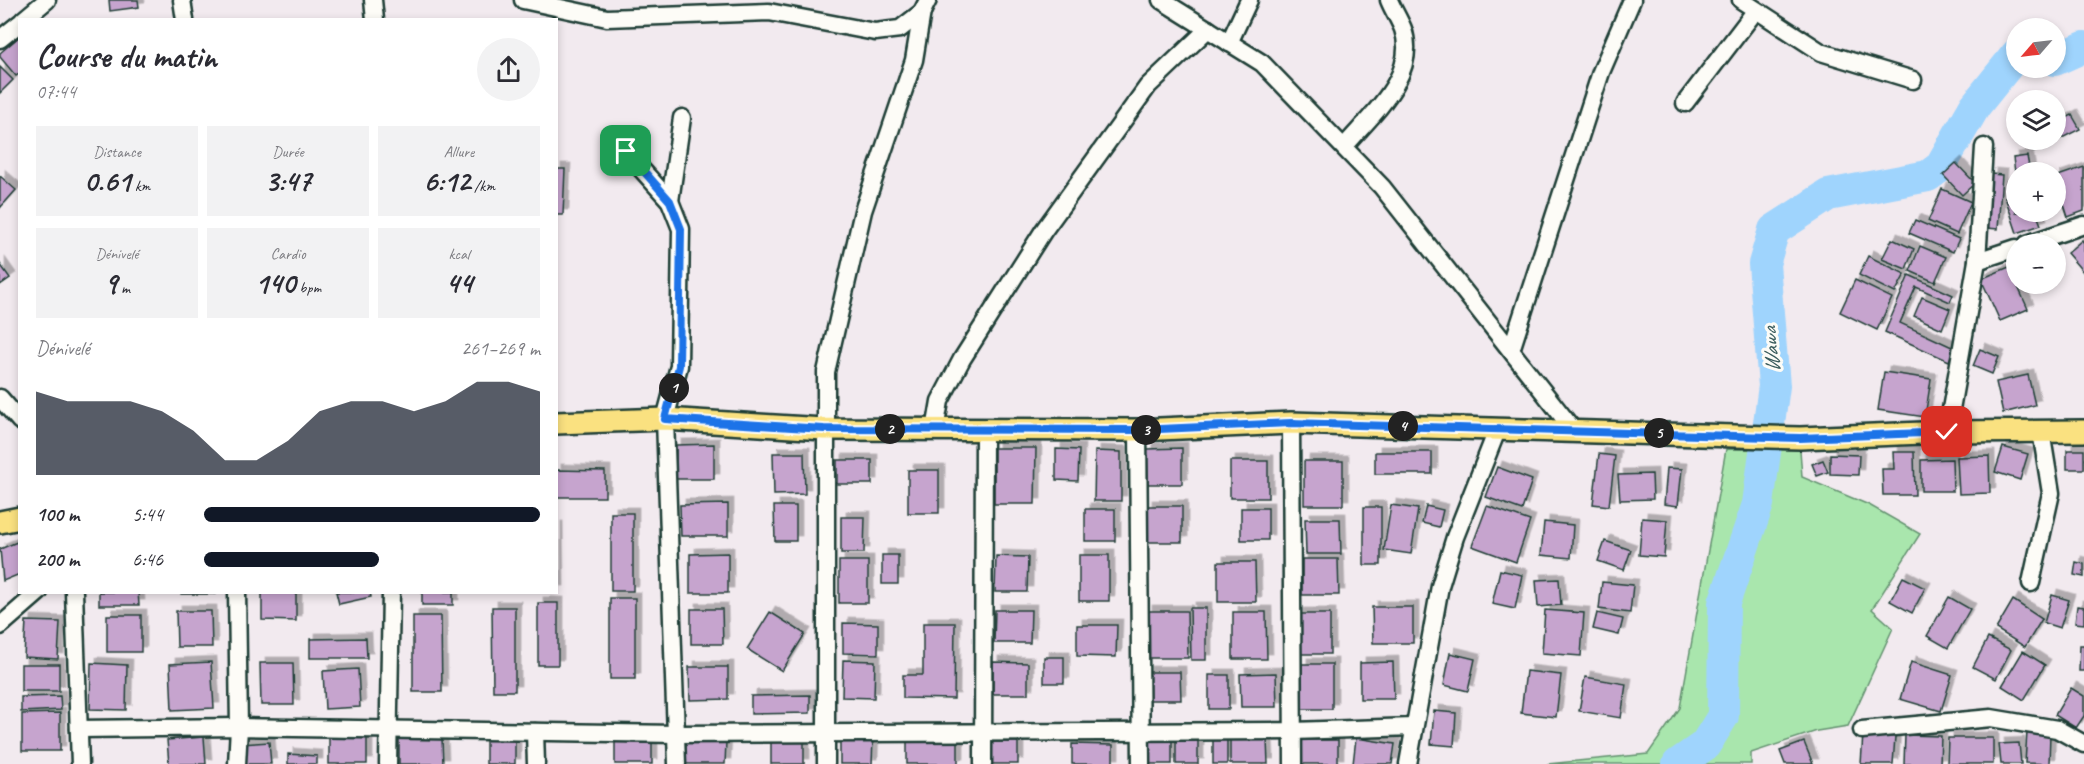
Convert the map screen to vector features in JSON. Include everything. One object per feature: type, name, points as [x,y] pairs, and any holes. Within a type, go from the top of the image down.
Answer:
[{"type":"main road","points":[[558,423],[665,419],[824,429],[935,430],[1138,430],[1291,423],[1575,432],[1735,434],[1800,438],[1947,432],[2084,431]]},
{"type":"main road","points":[[0,522],[18,518]]},
{"type":"street","points":[[25,18],[47,0]]},
{"type":"street","points":[[182,0],[185,18]]},
{"type":"street","points":[[373,0],[375,18]]},
{"type":"street","points":[[523,0],[607,18],[769,12],[875,32],[900,29],[925,6]]},
{"type":"street","points":[[1161,0],[1262,63],[1344,147],[1382,187],[1575,432]]},
{"type":"street","points":[[1229,43],[1249,0]]},
{"type":"street","points":[[1344,147],[1394,88],[1404,64],[1404,31],[1389,0]]},
{"type":"street","points":[[1510,350],[1600,72],[1632,0]]},
{"type":"street","points":[[1741,0],[1821,52],[1913,80]]},
{"type":"street","points":[[826,764],[824,429],[826,372],[863,211],[914,60],[925,6]]},
{"type":"street","points":[[1685,103],[1756,10]]},
{"type":"street","points":[[0,39],[18,25]]},
{"type":"street","points":[[935,430],[940,401],[962,359],[1044,230],[1148,86],[1208,29]]},
{"type":"street","points":[[670,201],[682,117]]},
{"type":"street","points":[[1947,432],[1977,261],[1984,147]]},
{"type":"street","points":[[626,151],[670,201],[681,229],[679,366],[665,419],[677,764]]},
{"type":"street","points":[[2057,234],[2084,225]]},
{"type":"street","points":[[1977,261],[2006,251]]},
{"type":"street","points":[[0,398],[18,419]]},
{"type":"street","points":[[1291,423],[1293,764]]},
{"type":"street","points":[[1408,764],[1440,586],[1455,537],[1498,428]]},
{"type":"street","points":[[982,764],[984,430]]},
{"type":"street","points":[[1138,430],[1141,764]]},
{"type":"street","points":[[2031,583],[2051,493],[2041,431]]},
{"type":"street","points":[[0,626],[37,594]]},
{"type":"street","points":[[74,594],[80,764]]},
{"type":"street","points":[[237,594],[239,727],[237,764]]},
{"type":"street","points":[[388,764],[391,594]]},
{"type":"street","points":[[1862,730],[1991,718],[2057,729],[2084,744]]},
{"type":"street","points":[[79,729],[239,727],[677,734],[1293,731],[1413,727]]},
{"type":"street","points":[[535,732],[536,764]]},
{"type":"green space","points":[[1726,449],[1800,450],[1802,477],[1869,505],[1920,534],[1872,609],[1893,628],[1848,726],[1817,731],[1751,753],[1751,764],[1547,764],[1648,754],[1680,708]]},
{"type":"building","points":[[109,0],[138,0],[139,7],[110,11]]},
{"type":"building","points":[[18,38],[18,74],[16,76],[0,57],[0,53]]},
{"type":"building","points":[[0,67],[13,80],[0,93]]},
{"type":"building","points":[[2072,115],[2080,129],[2066,136],[2066,118]]},
{"type":"building","points":[[2027,156],[2028,162],[2014,162],[2013,158]]},
{"type":"building","points":[[1956,163],[1975,183],[1962,195],[1943,175]]},
{"type":"building","points":[[2084,167],[2084,211],[2068,217],[2066,211],[2066,173]]},
{"type":"building","points":[[558,169],[565,169],[563,215],[558,215]]},
{"type":"building","points":[[1991,174],[2002,175],[1998,229],[1987,228]]},
{"type":"building","points":[[0,176],[16,190],[0,208]]},
{"type":"building","points":[[1942,189],[1971,202],[1957,234],[1928,221]]},
{"type":"building","points":[[1915,220],[1959,239],[1953,252],[1909,233]]},
{"type":"building","points":[[2013,222],[2040,222],[2041,225],[2017,233]]},
{"type":"building","points":[[1892,239],[1914,249],[1906,269],[1882,259]]},
{"type":"building","points":[[2082,240],[2084,243],[2084,273],[2067,253]]},
{"type":"building","points":[[1920,246],[1946,257],[1935,282],[1910,271]]},
{"type":"building","points":[[1868,256],[1905,274],[1895,293],[1859,275]]},
{"type":"building","points":[[0,264],[10,278],[0,285]]},
{"type":"building","points":[[2006,268],[2006,294],[2021,294],[2028,309],[2000,321],[1981,279]]},
{"type":"building","points":[[1909,275],[1953,295],[1950,302],[1916,287],[1900,323],[1954,348],[1949,361],[1885,332]]},
{"type":"building","points":[[1855,280],[1892,298],[1877,330],[1840,312]]},
{"type":"building","points":[[1922,297],[1950,309],[1942,329],[1914,316]]},
{"type":"building","points":[[1980,349],[1999,357],[1992,374],[1973,366]]},
{"type":"building","points":[[1884,372],[1931,379],[1925,417],[1878,410]]},
{"type":"building","points":[[2028,375],[2035,405],[2003,413],[1996,382]]},
{"type":"building","points":[[714,444],[714,479],[676,479],[676,445]]},
{"type":"building","points":[[2003,447],[2028,454],[2020,480],[1995,472]]},
{"type":"building","points":[[994,448],[1036,448],[1035,504],[994,504]]},
{"type":"building","points":[[1182,448],[1182,484],[1148,484],[1147,449]]},
{"type":"building","points":[[1056,449],[1079,450],[1078,481],[1056,480]]},
{"type":"building","points":[[2067,450],[2084,450],[2084,469],[2067,469]]},
{"type":"building","points":[[1095,451],[1121,452],[1121,501],[1094,501]]},
{"type":"building","points":[[1375,452],[1432,452],[1432,474],[1375,474]]},
{"type":"building","points":[[1893,452],[1914,452],[1915,495],[1883,495],[1882,469],[1894,469]]},
{"type":"building","points":[[773,453],[804,453],[805,494],[774,495]]},
{"type":"building","points":[[1599,454],[1615,456],[1609,506],[1593,504]]},
{"type":"building","points":[[1830,454],[1859,455],[1858,475],[1830,474]]},
{"type":"building","points":[[1989,456],[1990,493],[1959,494],[1957,457]]},
{"type":"building","points":[[1952,459],[1953,491],[1921,491],[1921,460]]},
{"type":"building","points":[[837,460],[872,460],[872,484],[837,484]]},
{"type":"building","points":[[1823,460],[1828,472],[1817,476],[1812,464]]},
{"type":"building","points":[[1230,461],[1268,461],[1268,498],[1230,498]]},
{"type":"building","points":[[1304,461],[1343,461],[1343,505],[1304,505]]},
{"type":"building","points":[[1497,467],[1532,480],[1522,510],[1486,497]]},
{"type":"building","points":[[1667,468],[1682,469],[1678,506],[1664,504]]},
{"type":"building","points":[[558,470],[605,471],[605,497],[558,497]]},
{"type":"building","points":[[908,470],[939,470],[939,513],[908,513]]},
{"type":"building","points":[[1652,474],[1653,499],[1620,500],[1618,475]]},
{"type":"building","points":[[728,504],[728,536],[681,536],[680,505]]},
{"type":"building","points":[[1391,505],[1418,509],[1411,554],[1384,550]]},
{"type":"building","points":[[774,506],[796,506],[796,541],[775,541]]},
{"type":"building","points":[[1147,506],[1182,506],[1182,542],[1147,542]]},
{"type":"building","points":[[1426,506],[1443,510],[1439,527],[1422,523]]},
{"type":"building","points":[[1487,506],[1530,521],[1516,562],[1472,546]]},
{"type":"building","points":[[1364,507],[1381,507],[1381,565],[1364,565]]},
{"type":"building","points":[[1241,508],[1268,508],[1268,540],[1241,540]]},
{"type":"building","points":[[1085,509],[1115,509],[1115,541],[1085,541]]},
{"type":"building","points":[[611,513],[633,513],[633,591],[611,591]]},
{"type":"building","points":[[841,517],[865,517],[864,553],[841,553]]},
{"type":"building","points":[[1642,518],[1667,520],[1664,557],[1639,555]]},
{"type":"building","points":[[1305,519],[1340,519],[1341,554],[1306,554]]},
{"type":"building","points":[[1544,522],[1573,525],[1571,558],[1541,555]]},
{"type":"building","points":[[1605,541],[1631,550],[1624,570],[1598,561]]},
{"type":"building","points":[[17,542],[18,544],[18,575],[3,581],[0,549]]},
{"type":"building","points":[[728,553],[728,593],[690,593],[690,554]]},
{"type":"building","points":[[882,555],[898,555],[898,584],[882,584]]},
{"type":"building","points":[[1079,555],[1109,555],[1109,601],[1079,601]]},
{"type":"building","points":[[996,556],[1028,557],[1027,592],[995,592]]},
{"type":"building","points":[[1302,559],[1338,559],[1339,595],[1302,595]]},
{"type":"building","points":[[839,561],[868,561],[868,603],[839,603]]},
{"type":"building","points":[[1218,562],[1255,562],[1256,602],[1218,602]]},
{"type":"building","points":[[2076,562],[2084,564],[2084,577],[2074,575]]},
{"type":"building","points":[[1500,570],[1522,575],[1515,609],[1492,604]]},
{"type":"building","points":[[1903,577],[1925,588],[1912,613],[1890,601]]},
{"type":"building","points":[[1559,579],[1561,605],[1538,607],[1536,580]]},
{"type":"building","points":[[1602,582],[1633,585],[1630,613],[1599,609]]},
{"type":"building","points":[[99,594],[138,594],[139,605],[99,605]]},
{"type":"building","points":[[262,594],[296,594],[296,621],[262,620]]},
{"type":"building","points":[[336,594],[370,594],[371,597],[339,604]]},
{"type":"building","points":[[422,594],[453,594],[453,605],[422,605]]},
{"type":"building","points":[[2052,595],[2069,600],[2060,628],[2044,623]]},
{"type":"building","points":[[1949,597],[1970,609],[1948,648],[1927,636]]},
{"type":"building","points":[[610,598],[635,598],[635,679],[610,679]]},
{"type":"building","points":[[2013,600],[2042,619],[2025,647],[1996,629]]},
{"type":"building","points":[[538,603],[558,603],[558,665],[538,665]]},
{"type":"building","points":[[2077,606],[2084,607],[2084,624],[2075,623]]},
{"type":"building","points":[[492,607],[515,607],[515,691],[493,691]]},
{"type":"building","points":[[1372,607],[1413,607],[1413,643],[1373,643]]},
{"type":"building","points":[[1190,608],[1206,608],[1206,660],[1191,660]]},
{"type":"building","points":[[691,609],[722,609],[723,644],[691,644]]},
{"type":"building","points":[[995,610],[1031,610],[1030,643],[994,643]]},
{"type":"building","points":[[1545,610],[1584,613],[1581,656],[1542,653]]},
{"type":"building","points":[[176,611],[211,611],[212,647],[177,647]]},
{"type":"building","points":[[1147,611],[1187,611],[1188,658],[1147,658]]},
{"type":"building","points":[[770,612],[805,634],[782,671],[747,649]]},
{"type":"building","points":[[1233,612],[1266,612],[1267,659],[1233,659]]},
{"type":"building","points":[[1597,613],[1623,619],[1619,635],[1593,629]]},
{"type":"building","points":[[1298,614],[1330,614],[1330,654],[1298,654]]},
{"type":"building","points":[[107,615],[141,615],[141,652],[107,652]]},
{"type":"building","points":[[413,616],[441,616],[442,692],[413,692]]},
{"type":"building","points":[[26,621],[60,622],[58,659],[24,657]]},
{"type":"building","points":[[843,623],[878,624],[878,654],[843,653]]},
{"type":"building","points":[[923,623],[955,623],[954,699],[903,698],[903,675],[923,675]]},
{"type":"building","points":[[1077,625],[1117,625],[1116,657],[1077,656]]},
{"type":"building","points":[[366,638],[367,658],[310,658],[310,639]]},
{"type":"building","points":[[1988,638],[2011,650],[1996,679],[1973,667]]},
{"type":"building","points":[[2080,645],[2084,645],[2084,671],[2079,671]]},
{"type":"building","points":[[2023,651],[2045,665],[2024,700],[2002,686]]},
{"type":"building","points":[[1450,653],[1475,659],[1468,691],[1444,685]]},
{"type":"building","points":[[1044,657],[1064,657],[1064,683],[1044,683]]},
{"type":"building","points":[[843,660],[875,661],[874,698],[842,697]]},
{"type":"building","points":[[211,662],[214,708],[172,710],[170,664]]},
{"type":"building","points":[[993,662],[1028,663],[1028,694],[993,694]]},
{"type":"building","points":[[1393,662],[1394,699],[1360,699],[1360,663]]},
{"type":"building","points":[[1911,662],[1952,675],[1941,711],[1900,699]]},
{"type":"building","points":[[91,663],[127,665],[126,710],[90,709]]},
{"type":"building","points":[[260,663],[293,663],[294,705],[261,705]]},
{"type":"building","points":[[21,664],[59,664],[59,691],[21,691]]},
{"type":"building","points":[[1302,664],[1332,664],[1332,709],[1302,709]]},
{"type":"building","points":[[689,667],[728,667],[728,699],[690,700]]},
{"type":"building","points":[[358,669],[360,707],[325,709],[323,671]]},
{"type":"building","points":[[1526,671],[1561,675],[1556,717],[1521,713]]},
{"type":"building","points":[[1146,672],[1180,672],[1181,700],[1146,700]]},
{"type":"building","points":[[1276,673],[1277,707],[1241,707],[1240,674]]},
{"type":"building","points":[[1209,675],[1229,675],[1229,709],[1209,709]]},
{"type":"building","points":[[1585,677],[1626,684],[1621,718],[1579,711]]},
{"type":"building","points":[[2071,688],[2084,696],[2084,716],[2076,728],[2055,715]]},
{"type":"building","points":[[810,695],[810,713],[751,714],[751,696]]},
{"type":"building","points":[[60,696],[61,710],[21,712],[21,697]]},
{"type":"building","points":[[1434,711],[1456,713],[1454,746],[1431,744]]},
{"type":"building","points":[[60,713],[60,751],[22,751],[22,714]]},
{"type":"building","points":[[2027,732],[2050,734],[2049,764],[2025,763]]},
{"type":"building","points":[[1863,734],[1895,737],[1893,764],[1861,764]]},
{"type":"building","points":[[329,735],[367,735],[367,764],[329,764]]},
{"type":"building","points":[[1905,735],[1941,736],[1940,764],[1904,764]]},
{"type":"building","points":[[1213,736],[1227,736],[1227,764],[1213,764]]},
{"type":"building","points":[[204,737],[206,764],[169,764],[167,740]]},
{"type":"building","points":[[615,738],[652,738],[652,764],[615,764]]},
{"type":"building","points":[[1356,738],[1395,744],[1392,764],[1353,764]]},
{"type":"building","points":[[1948,738],[1993,738],[1993,764],[1947,764]]},
{"type":"building","points":[[399,739],[442,739],[443,764],[399,764]]},
{"type":"building","points":[[840,739],[873,739],[872,764],[840,764]]},
{"type":"building","points":[[1176,739],[1198,739],[1198,764],[1176,764]]},
{"type":"building","points":[[1230,739],[1267,739],[1268,764],[1230,764]]},
{"type":"building","points":[[486,740],[515,740],[515,764],[486,764]]},
{"type":"building","points":[[771,740],[804,741],[804,764],[771,764]]},
{"type":"building","points":[[1299,740],[1338,740],[1338,764],[1299,764]]},
{"type":"building","points":[[907,741],[958,742],[958,764],[907,764]]},
{"type":"building","points":[[1148,741],[1172,741],[1172,764],[1148,764]]},
{"type":"building","points":[[269,742],[271,764],[243,764],[241,744]]},
{"type":"building","points":[[686,742],[726,742],[725,764],[685,764]]},
{"type":"building","points":[[991,742],[1018,742],[1018,764],[991,764]]},
{"type":"building","points":[[1804,742],[1813,764],[1785,764],[1780,751]]},
{"type":"building","points":[[2019,743],[2021,764],[2001,764],[1999,744]]},
{"type":"building","points":[[1072,744],[1113,745],[1113,764],[1072,764]]},
{"type":"building","points":[[288,754],[317,756],[317,764],[288,764]]},
{"type":"waterway","name":"Wawa","points":[[2066,55],[2084,47]]},
{"type":"waterway","name":"Wawa","points":[[1678,764],[1705,745],[1723,716],[1724,603],[1758,504],[1774,386],[1764,264],[1774,230],[1828,195],[1928,176],[1940,167],[1975,106],[2006,67]]},
{"type":"route","points":[[626,151],[670,201],[681,229],[679,366],[665,419],[824,429],[1138,430],[1291,423],[1575,432],[1735,434],[1800,438],[1947,432]]}]
